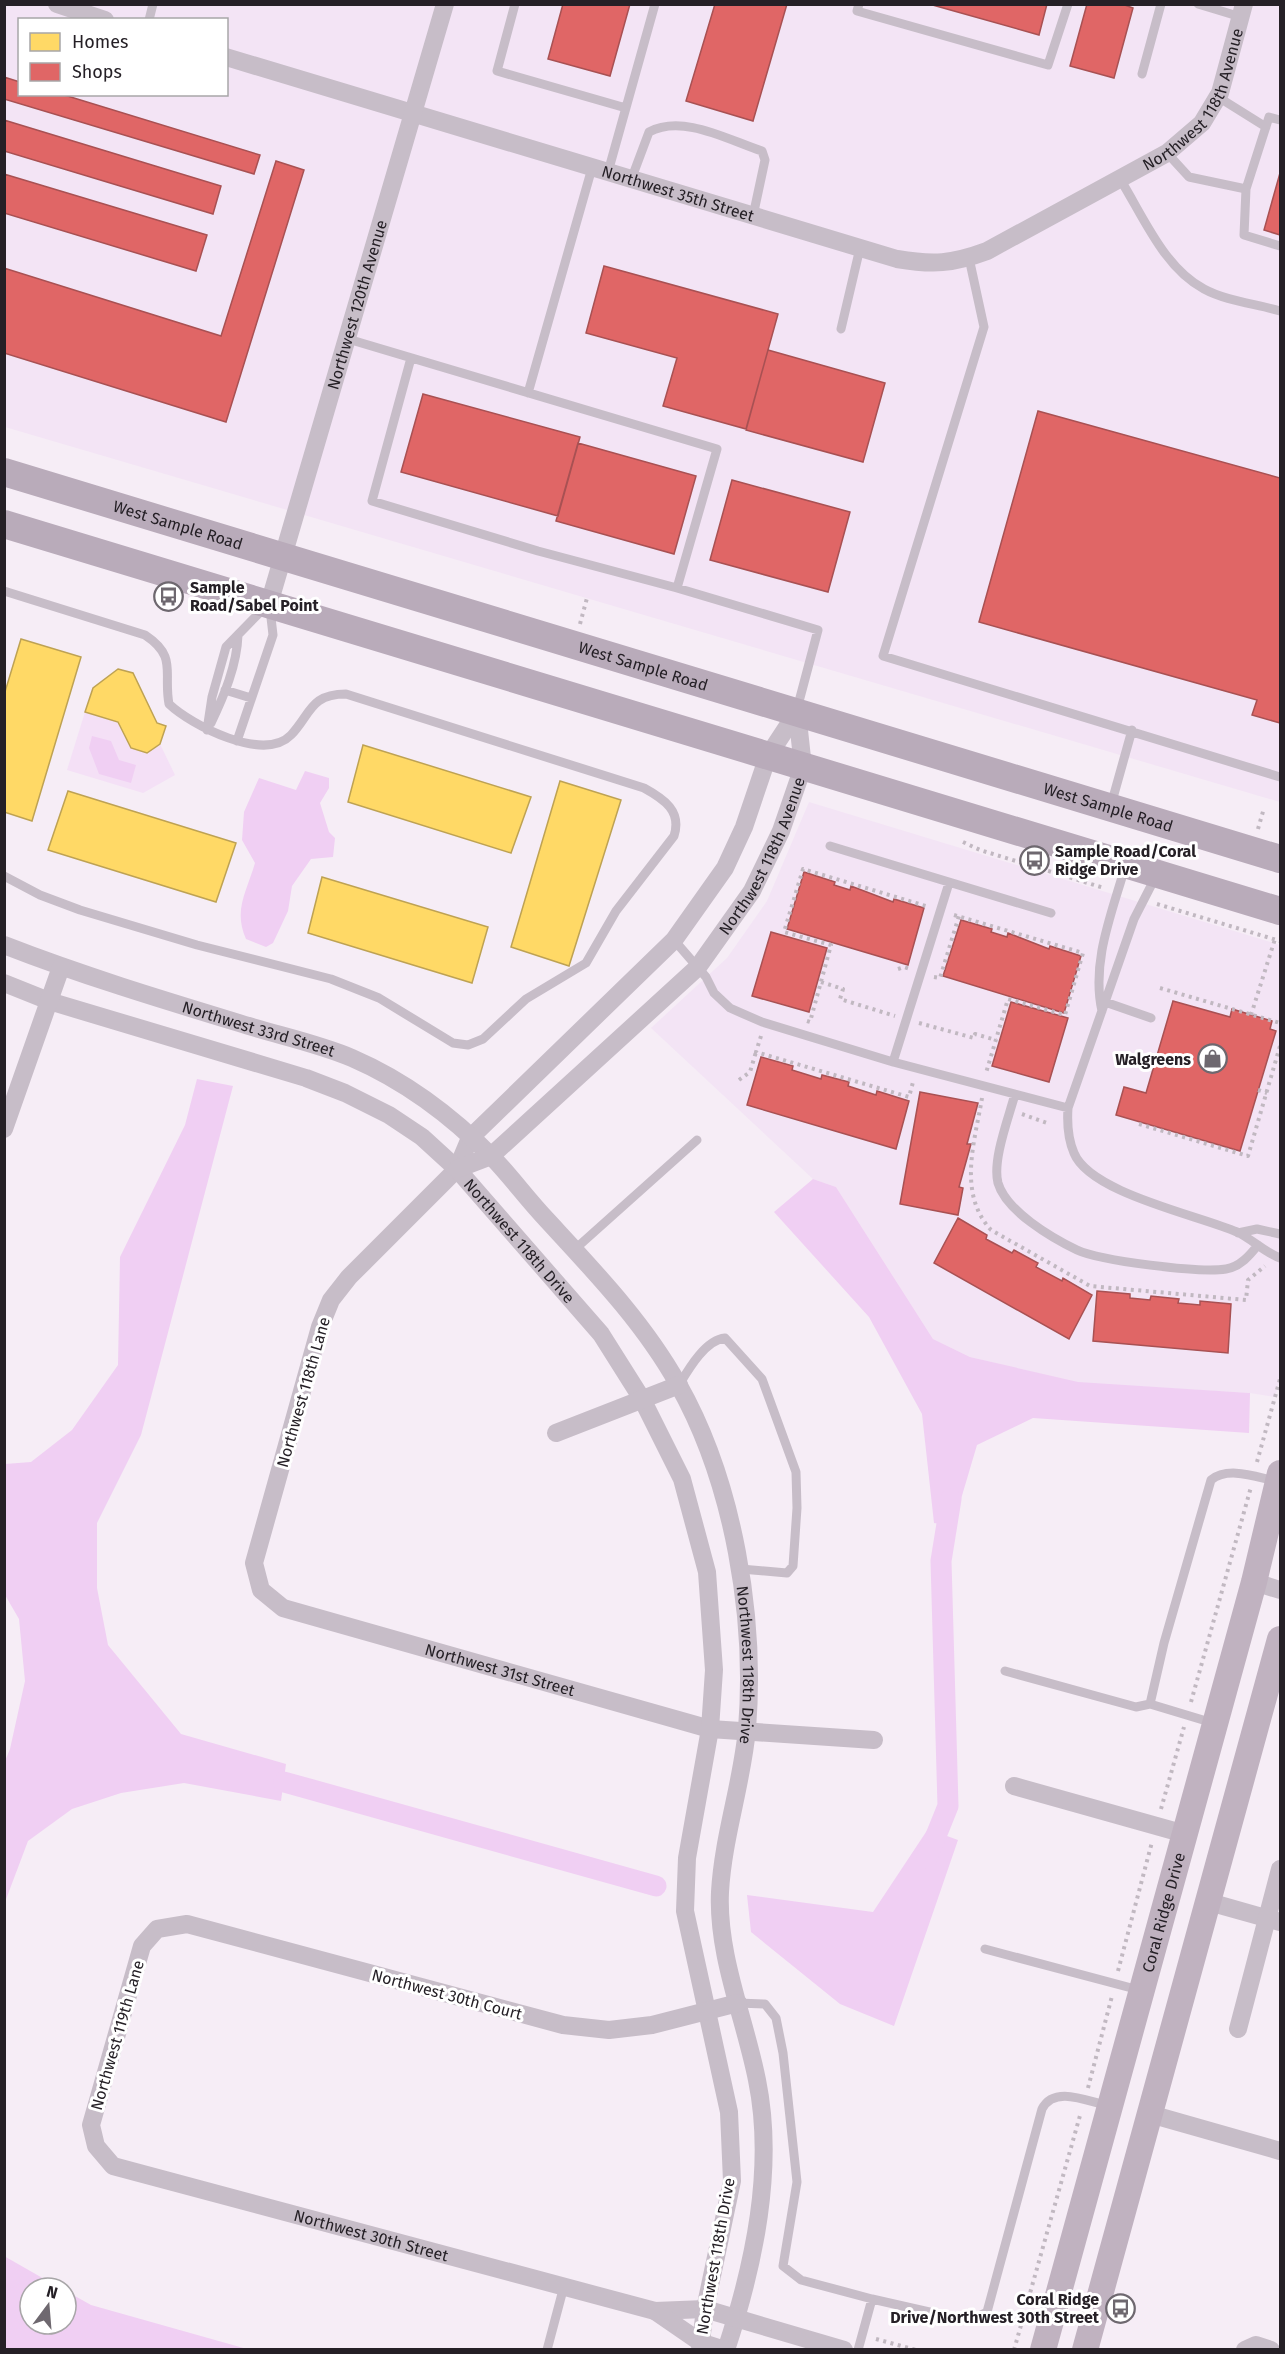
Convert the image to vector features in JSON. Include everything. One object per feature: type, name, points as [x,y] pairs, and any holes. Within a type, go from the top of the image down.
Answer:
[{"type":"main road","name":"West Sample Road","points":[[4,472],[1281,859]]},
{"type":"main road","points":[[4,524],[1281,911]]},
{"type":"main road","name":"Coral Ridge Drive","points":[[1043,2349],[1254,1582],[1280,1477]]},
{"type":"main road","points":[[1085,2349],[1281,1639]]},
{"type":"street","points":[[57,4],[99,18]]},
{"type":"street","name":"Northwest 120th Avenue","points":[[269,604],[285,556],[445,4]]},
{"type":"street","name":"Northwest 118th Avenue","points":[[1120,179],[1167,153],[1202,123],[1218,96],[1242,11]]},
{"type":"street","name":"Northwest 35th Street","points":[[228,58],[897,259],[931,264],[969,258],[1041,223],[1120,179]]},
{"type":"street","name":"Northwest 118th Avenue","points":[[457,1169],[470,1138],[674,940],[725,868],[744,827],[768,756],[797,711]]},
{"type":"street","name":"Northwest 118th Avenue","points":[[457,1169],[491,1156],[698,967],[752,891],[781,831],[803,767],[797,711]]},
{"type":"street","name":"Northwest 33rd Street","points":[[4,945],[61,967],[350,1057],[418,1094],[491,1156]]},
{"type":"street","points":[[4,1129],[61,967]]},
{"type":"street","name":"Northwest 33rd Street","points":[[4,983],[49,1001],[306,1078],[345,1093],[397,1120],[422,1137],[457,1169]]},
{"type":"street","name":"Northwest 118th Drive","points":[[491,1156],[628,1310],[679,1385],[716,1470],[741,1569],[748,1673],[746,1733],[720,1894],[723,1937],[758,2084],[765,2162],[759,2214],[736,2319],[726,2349]]},
{"type":"street","name":"Northwest 118th Drive","points":[[457,1169],[601,1334],[642,1399],[682,1479],[707,1572],[714,1670],[711,1729],[687,1858],[685,1911],[729,2112],[732,2181],[705,2309],[700,2346]]},
{"type":"street","name":"Northwest 118th Lane","points":[[261,1590],[254,1563],[320,1327],[331,1300],[349,1277],[457,1169]]},
{"type":"street","points":[[556,1432],[679,1385]]},
{"type":"street","points":[[1254,1582],[1281,1590]]},
{"type":"street","name":"Northwest 31st Street","points":[[261,1590],[283,1608],[711,1729],[874,1740]]},
{"type":"street","points":[[1014,1786],[1185,1834]]},
{"type":"street","points":[[1238,2029],[1274,1920],[1281,1869]]},
{"type":"street","points":[[1209,1902],[1274,1920]]},
{"type":"street","name":"Northwest 30th Court","points":[[157,1929],[187,1924],[563,2025],[609,2030],[652,2025],[738,2003]]},
{"type":"street","name":"Northwest 119th Lane","points":[[96,2146],[91,2125],[142,1946],[157,1929]]},
{"type":"street","points":[[1150,2114],[1281,2151]]},
{"type":"street","name":"Northwest 30th Street","points":[[96,2146],[113,2166],[655,2311],[705,2309],[844,2349]]},
{"type":"street","name":"Northwest 30th Street","points":[[655,2311],[700,2346],[726,2349]]},
{"type":"street","points":[[1245,2349],[1256,2345],[1271,2349]]},
{"type":"lane","points":[[515,4],[497,71],[626,108]]},
{"type":"lane","points":[[528,393],[600,170],[626,108],[655,4]]},
{"type":"lane","points":[[859,4],[857,11],[1048,65],[1068,4]]},
{"type":"lane","points":[[1142,74],[1161,4]]},
{"type":"lane","points":[[1198,4],[1242,11]]},
{"type":"lane","points":[[1218,96],[1266,127]]},
{"type":"lane","points":[[1281,120],[1269,117],[1246,189],[1244,235],[1281,246]]},
{"type":"lane","points":[[631,180],[649,132],[661,125],[683,125],[762,151],[765,160],[753,216]]},
{"type":"lane","points":[[1167,153],[1189,177],[1246,189]]},
{"type":"lane","points":[[1120,179],[1171,261],[1186,278],[1206,291],[1281,311]]},
{"type":"lane","points":[[841,329],[860,248]]},
{"type":"lane","points":[[969,258],[984,327],[883,656],[1281,777]]},
{"type":"lane","points":[[348,339],[717,448],[677,588]]},
{"type":"lane","points":[[411,358],[372,501],[538,551],[677,588],[818,630],[797,711]]},
{"type":"lane","points":[[4,591],[146,635],[160,645],[168,661],[169,704],[181,715],[207,730],[237,741],[279,742],[290,735],[311,705],[323,697],[346,694],[644,788],[664,799],[675,813],[677,826],[674,836],[616,911],[586,963],[526,999],[483,1039],[468,1045],[453,1043],[379,999],[332,979],[197,945],[80,910],[4,876]]},
{"type":"lane","points":[[207,730],[212,697],[226,647],[269,604]]},
{"type":"lane","points":[[237,741],[273,635],[269,604]]},
{"type":"lane","points":[[207,730],[225,690],[237,650],[238,635]]},
{"type":"lane","points":[[225,690],[251,698]]},
{"type":"lane","points":[[1111,807],[1132,730]]},
{"type":"lane","points":[[830,846],[1051,913]]},
{"type":"lane","points":[[1104,1006],[1097,989],[1101,952],[1126,864]]},
{"type":"lane","points":[[1158,874],[1134,919],[1068,1108],[1066,1124],[1074,1155],[1089,1174],[1113,1188],[1238,1233],[1258,1245],[1277,1261]]},
{"type":"lane","points":[[892,1062],[949,883]]},
{"type":"lane","points":[[674,940],[698,967],[714,993],[730,1008],[765,1023],[892,1062],[1068,1108]]},
{"type":"lane","points":[[1104,1006],[1151,1018]]},
{"type":"lane","points":[[1015,1094],[1002,1145],[998,1181],[1016,1212],[1036,1225],[1077,1250],[1101,1257],[1185,1268],[1228,1269],[1246,1260],[1258,1245]]},
{"type":"lane","points":[[574,1250],[697,1140]]},
{"type":"lane","points":[[1238,1233],[1257,1229],[1281,1233]]},
{"type":"lane","points":[[679,1385],[694,1362],[719,1339],[725,1338],[762,1380],[796,1472],[797,1508],[793,1566],[787,1573],[741,1569]]},
{"type":"lane","points":[[1150,1704],[1164,1643],[1211,1480],[1217,1475],[1232,1472],[1280,1477]]},
{"type":"lane","points":[[1005,1671],[1136,1707],[1150,1704],[1215,1723]]},
{"type":"lane","points":[[985,1949],[1142,1990]]},
{"type":"lane","points":[[738,2003],[765,2004],[776,2018],[783,2053],[797,2182],[783,2266],[801,2280],[969,2321],[987,2312],[1042,2109],[1047,2099],[1056,2095],[1111,2106]]},
{"type":"lane","points":[[548,2349],[564,2286]]},
{"type":"lane","points":[[858,2349],[872,2299]]},
{"type":"path","points":[[580,625],[587,598]]},
{"type":"path","points":[[1258,830],[1264,808]]},
{"type":"path","points":[[799,1019],[810,1022],[831,945],[784,932],[803,869],[1083,953],[1065,1015],[1008,999],[984,1086],[969,1175],[970,1184],[984,1220],[991,1230],[1085,1285],[1246,1300],[1248,1280],[1264,1266],[1277,1261]]},
{"type":"path","points":[[1251,1015],[1275,939]]},
{"type":"path","points":[[820,982],[843,989],[840,999],[974,1038],[975,1034],[996,1040]]},
{"type":"path","points":[[1160,988],[1281,1023]]},
{"type":"path","points":[[739,1080],[750,1072],[765,1023]]},
{"type":"path","points":[[1139,1124],[1248,1156],[1281,1046]]},
{"type":"path","points":[[756,1052],[909,1097],[913,1082],[924,1084]]},
{"type":"path","points":[[1258,1090],[1267,1093]]},
{"type":"path","points":[[970,1095],[982,1098]]},
{"type":"path","points":[[1014,2349],[1084,2100],[1156,1826],[1281,1379]]},
{"type":"path","points":[[862,2336],[916,2349]]},
{"type":"shaded area","points":[[4,5],[1280,5],[1280,802],[5,427]]},
{"type":"shaded area","points":[[85,712],[118,722],[132,748],[147,753],[160,744],[175,775],[143,793],[67,770]]},
{"type":"shaded area","points":[[92,736],[111,741],[119,760],[136,765],[131,783],[99,774],[89,748]]},
{"type":"shaded area","points":[[305,771],[329,778],[329,788],[320,803],[329,832],[335,838],[333,857],[311,859],[292,886],[288,911],[273,943],[266,947],[246,939],[242,929],[241,910],[255,863],[242,840],[244,812],[259,778],[296,790]]},
{"type":"shaded area","points":[[809,802],[1280,945],[1280,1379],[1275,1397],[1250,1393],[1078,1383],[970,1357],[933,1339],[836,1187],[813,1179],[651,1028],[727,958],[767,901]]},
{"type":"shaded area","points":[[197,1079],[233,1086],[141,1435],[97,1523],[97,1588],[108,1645],[181,1734],[286,1764],[281,1801],[184,1783],[121,1793],[72,1809],[28,1841],[5,1902],[5,1761],[10,1749],[25,1681],[19,1619],[5,1595],[5,1464],[31,1462],[72,1430],[118,1365],[120,1257],[185,1125]]},
{"type":"shaded area","points":[[813,1179],[836,1187],[933,1339],[970,1357],[1078,1382],[1250,1393],[1249,1433],[1033,1418],[977,1445],[953,1526],[934,1523],[922,1414],[869,1317],[774,1212]]},
{"type":"shaded area","points":[[928,1829],[958,1840],[894,2026],[840,2004],[751,1932],[747,1895],[873,1912]]},
{"type":"shaded area","points":[[4,2256],[39,2276],[18,2276],[18,2336],[78,2336],[78,2298],[91,2305],[247,2349],[5,2349]]},
{"type":"building: Homes","points":[[21,639],[81,657],[32,821],[4,812],[4,695]]},
{"type":"building: Homes","points":[[118,669],[133,673],[157,723],[166,726],[160,744],[147,753],[131,748],[118,722],[85,712],[93,688]]},
{"type":"building: Homes","points":[[363,745],[531,797],[511,853],[348,802]]},
{"type":"building: Homes","points":[[560,781],[621,800],[569,966],[511,947]]},
{"type":"building: Homes","points":[[68,791],[236,843],[216,902],[48,850]]},
{"type":"building: Homes","points":[[322,877],[488,927],[472,983],[308,933]]},
{"type":"building: Shops","points":[[563,4],[630,4],[610,76],[548,59]]},
{"type":"building: Shops","points":[[715,4],[787,4],[753,121],[686,101]]},
{"type":"building: Shops","points":[[929,4],[1047,4],[1039,35]]},
{"type":"building: Shops","points":[[1087,4],[1122,4],[1133,8],[1114,78],[1070,66]]},
{"type":"building: Shops","points":[[4,77],[18,81],[18,96],[68,96],[260,155],[254,174],[4,99]]},
{"type":"building: Shops","points":[[4,120],[221,186],[213,214],[4,151]]},
{"type":"building: Shops","points":[[276,161],[304,170],[226,422],[4,353],[4,268],[221,336]]},
{"type":"building: Shops","points":[[1280,173],[1280,235],[1264,230]]},
{"type":"building: Shops","points":[[4,174],[207,235],[196,271],[4,213]]},
{"type":"building: Shops","points":[[604,266],[778,314],[746,429],[663,406],[677,358],[586,333]]},
{"type":"building: Shops","points":[[768,350],[885,383],[863,462],[746,430]]},
{"type":"building: Shops","points":[[423,394],[580,437],[558,516],[401,472]]},
{"type":"building: Shops","points":[[1038,411],[1280,478],[1280,723],[1252,715],[1257,700],[979,622]]},
{"type":"building: Shops","points":[[578,443],[696,476],[674,554],[556,521]]},
{"type":"building: Shops","points":[[732,480],[850,512],[828,592],[710,560]]},
{"type":"building: Shops","points":[[804,872],[835,882],[834,885],[850,890],[851,886],[893,902],[894,899],[924,908],[908,965],[787,929]]},
{"type":"building: Shops","points":[[961,920],[992,929],[991,932],[1007,937],[1008,933],[1049,949],[1050,946],[1081,956],[1064,1013],[943,976]]},
{"type":"building: Shops","points":[[771,932],[827,948],[809,1012],[752,996]]},
{"type":"building: Shops","name":"Walgreens","points":[[1173,1001],[1230,1017],[1232,1009],[1272,1021],[1270,1029],[1276,1031],[1240,1151],[1116,1115],[1124,1087],[1146,1093]]},
{"type":"building: Shops","points":[[1011,1002],[1068,1018],[1049,1082],[992,1066]]},
{"type":"building: Shops","points":[[761,1057],[793,1066],[792,1070],[821,1079],[822,1075],[849,1082],[848,1086],[876,1095],[877,1091],[909,1101],[896,1149],[747,1105]]},
{"type":"building: Shops","points":[[920,1092],[978,1103],[967,1144],[971,1144],[959,1187],[963,1188],[958,1215],[900,1204]]},
{"type":"building: Shops","points":[[958,1218],[987,1235],[986,1239],[1012,1253],[1014,1250],[1038,1263],[1036,1267],[1062,1281],[1063,1278],[1092,1295],[1069,1339],[934,1263]]},
{"type":"building: Shops","points":[[1097,1291],[1130,1294],[1130,1298],[1150,1300],[1151,1296],[1179,1299],[1178,1303],[1200,1305],[1200,1301],[1231,1304],[1228,1353],[1093,1341]]},
{"type":"waterway","points":[[927,1858],[948,1806],[941,1561],[951,1499]]},
{"type":"waterway","points":[[284,1782],[656,1886]]},
{"type":"place","name":"Sample Road/Sabel Point","points":[[169,596]]},
{"type":"place","name":"Sample Road/Coral Ridge Drive","points":[[1034,860]]},
{"type":"place","name":"Walgreens","points":[[1212,1059]]},
{"type":"place","name":"Coral Ridge Drive/Northwest 30th Street","points":[[1120,2308]]}]
